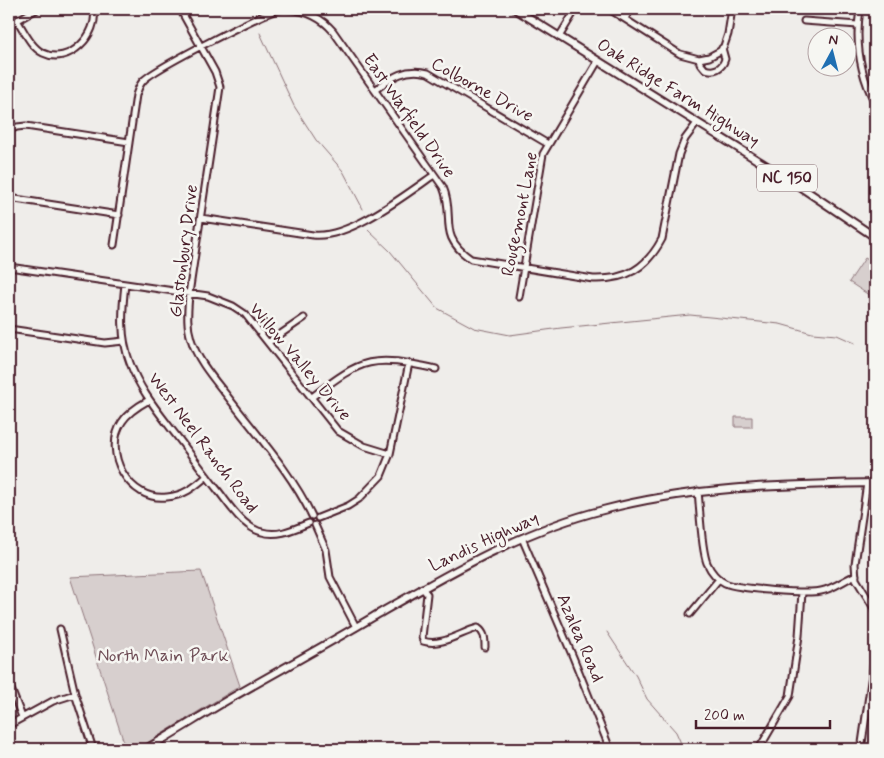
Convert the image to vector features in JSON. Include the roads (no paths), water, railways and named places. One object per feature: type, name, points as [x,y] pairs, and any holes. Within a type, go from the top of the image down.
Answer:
[{"type":"main road","name":"Oak Ridge Farm Highway","points":[[515,9],[799,186],[875,237]]},
{"type":"main road","name":"Landis Highway","points":[[146,749],[422,588],[522,538],[570,520],[602,510],[659,497],[698,491],[875,483]]},
{"type":"street","points":[[9,25],[37,9]]},
{"type":"street","points":[[17,20],[37,50],[49,55],[66,55],[80,45],[92,30],[95,18],[94,9]]},
{"type":"street","name":"Glastonbury Drive","points":[[180,9],[215,72],[220,86],[189,294],[188,325],[191,339],[197,354],[293,481],[315,517]]},
{"type":"street","points":[[114,245],[136,95],[143,81],[201,47],[268,13],[281,9]]},
{"type":"street","name":"East Warfield Drive","points":[[290,9],[324,20],[333,31],[434,175],[446,195],[449,230],[454,243],[460,252],[471,259],[593,279],[610,280],[634,271],[655,252],[662,239],[682,144],[697,123]]},
{"type":"street","points":[[559,37],[576,9]]},
{"type":"street","points":[[609,9],[680,54],[699,59],[710,57],[722,48],[728,34],[732,9]]},
{"type":"street","points":[[625,18],[631,9]]},
{"type":"street","points":[[860,9],[858,25],[862,71],[875,103]]},
{"type":"street","points":[[804,21],[858,25]]},
{"type":"street","points":[[699,59],[705,69],[714,70],[720,68],[725,59],[722,48]]},
{"type":"street","name":"Rougemont Lane","points":[[519,297],[543,154],[598,61]]},
{"type":"street","name":"Colborne Drive","points":[[374,90],[390,79],[406,72],[417,70],[428,73],[548,144]]},
{"type":"street","points":[[9,130],[26,126],[129,142]]},
{"type":"street","points":[[201,218],[313,235],[326,235],[378,214],[434,175]]},
{"type":"street","points":[[9,198],[119,215]]},
{"type":"street","name":"Willow Valley Drive","points":[[9,267],[208,296],[233,306],[245,314],[269,342],[338,431],[364,446],[390,454]]},
{"type":"street","name":"West Neel Ranch Road","points":[[125,284],[122,309],[124,341],[140,386],[207,476],[240,518],[255,529],[275,534],[312,524]]},
{"type":"street","points":[[269,342],[304,318]]},
{"type":"street","points":[[9,328],[105,343],[124,341]]},
{"type":"street","points":[[312,397],[341,374],[360,365],[383,360],[436,369]]},
{"type":"street","points":[[356,627],[330,577],[326,550],[309,518],[348,506],[359,499],[381,476],[390,454],[409,363]]},
{"type":"street","points":[[149,400],[125,419],[116,435],[115,448],[118,465],[127,480],[137,490],[151,496],[165,498],[195,487],[207,476]]},
{"type":"street","points":[[867,484],[855,564],[856,579],[875,610]]},
{"type":"street","points":[[698,491],[705,556],[712,571],[719,579],[733,586],[802,592],[822,591],[856,575]]},
{"type":"street","points":[[312,524],[318,522],[315,517]]},
{"type":"street","name":"Azalea Road","points":[[522,538],[573,656],[610,749]]},
{"type":"street","points":[[690,614],[719,579]]},
{"type":"street","points":[[422,588],[427,594],[423,642],[428,643],[448,639],[478,628],[485,637],[485,647]]},
{"type":"street","points":[[759,749],[790,696],[799,636],[802,592]]},
{"type":"street","points":[[60,629],[75,694],[93,749]]},
{"type":"street","points":[[862,743],[873,687],[875,654]]},
{"type":"street","points":[[9,684],[22,717]]},
{"type":"street","points":[[9,725],[53,701],[75,694]]},
{"type":"waterway","points":[[260,33],[294,106],[316,140],[343,171],[363,209]]},
{"type":"waterway","points":[[368,230],[390,251],[437,308],[474,328],[510,335],[690,315],[780,324],[812,333],[837,335],[855,343]]},
{"type":"waterway","points":[[607,632],[636,676],[647,699],[676,732],[681,749]]},
{"type":"park label","name":"North Main Park","points":[[163,656]]}]
